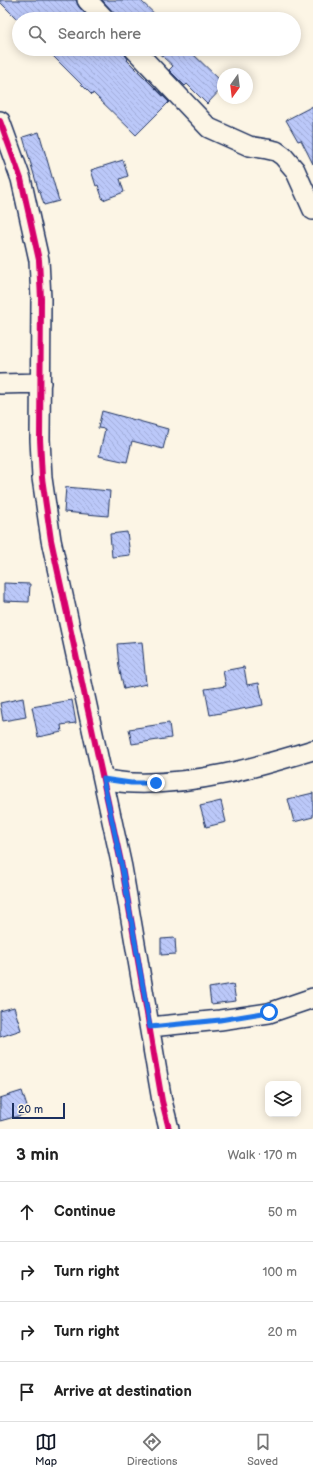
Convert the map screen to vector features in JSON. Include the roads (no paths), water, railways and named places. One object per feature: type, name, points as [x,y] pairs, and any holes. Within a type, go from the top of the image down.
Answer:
[{"type":"street","points":[[87,0],[98,12]]},
{"type":"street","points":[[141,56],[209,128],[249,146],[268,148],[283,156],[295,170],[313,210]]},
{"type":"street","points":[[0,122],[21,179],[39,260],[41,299],[40,439],[42,470],[51,540],[122,867],[162,1102],[168,1129]]},
{"type":"street","points":[[0,384],[41,383]]},
{"type":"street","points":[[103,779],[131,783],[186,781],[242,770],[313,750]]},
{"type":"street","points":[[150,1027],[220,1020],[269,1012],[313,998]]}]
